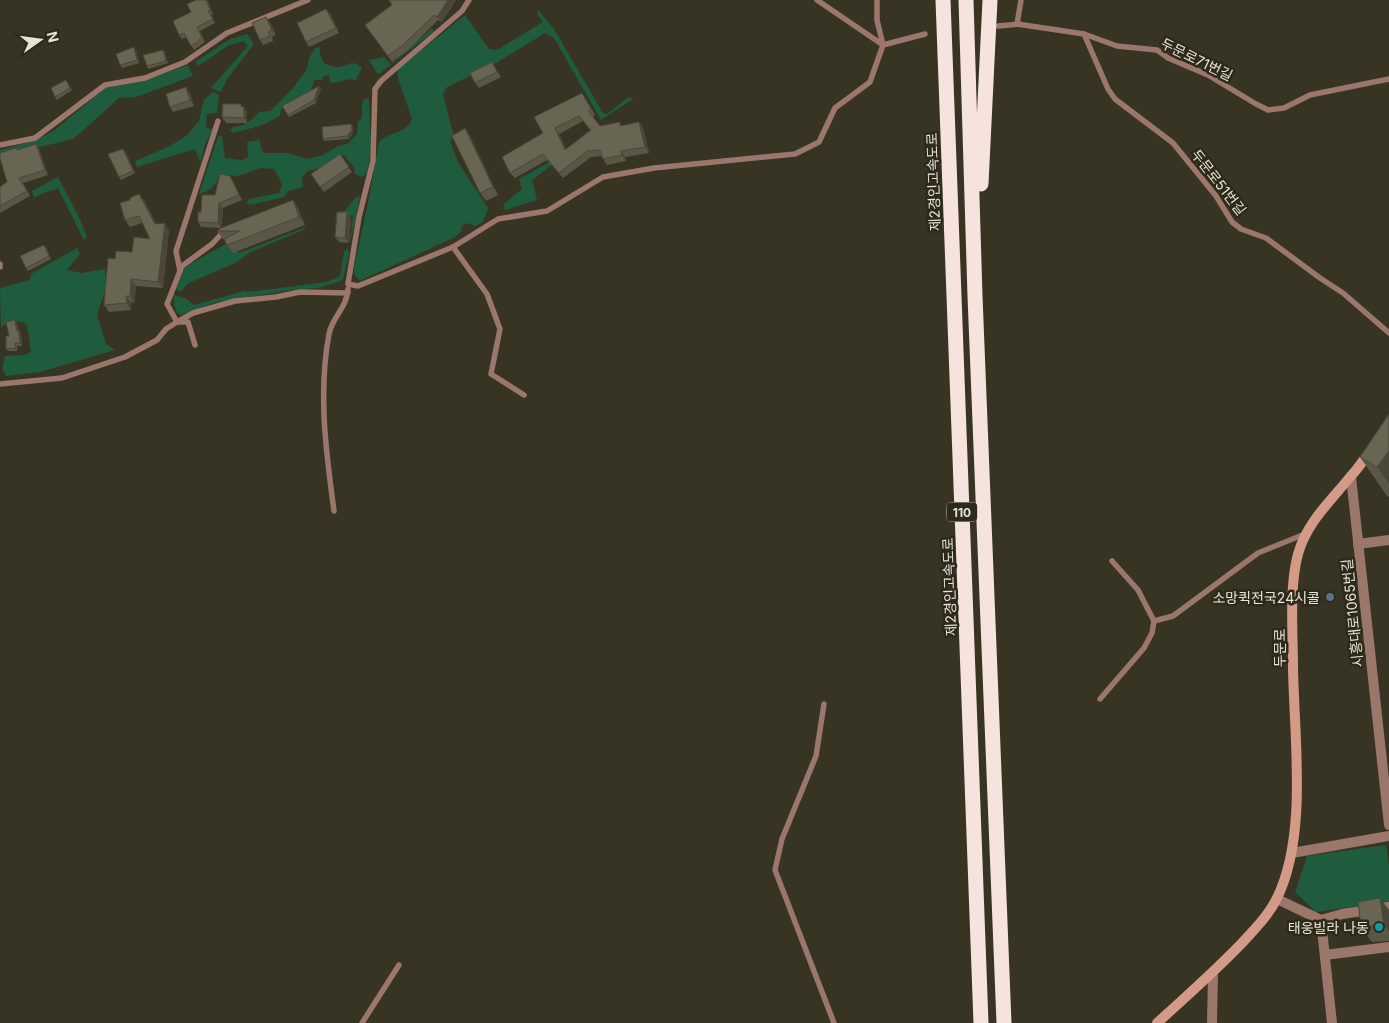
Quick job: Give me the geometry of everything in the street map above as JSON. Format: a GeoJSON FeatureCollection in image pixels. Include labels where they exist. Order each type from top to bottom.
{"type":"FeatureCollection","features":[{"type":"Feature","properties":{"kind":"highway","name":"제2경인고속도로"},"geometry":{"type":"LineString","coordinates":[[943,0],[981,1023]]}},
{"type":"Feature","properties":{"kind":"highway","name":"110"},"geometry":{"type":"LineString","coordinates":[[966,0],[975,296],[1004,1023]]}},
{"type":"Feature","properties":{"kind":"highway"},"geometry":{"type":"LineString","coordinates":[[975,296],[990,0]]}},
{"type":"Feature","properties":{"kind":"street","name":"두문로"},"geometry":{"type":"LineString","coordinates":[[1157,1023],[1213,973],[1257,927],[1277,899],[1292,853],[1296,780],[1293,591],[1297,555],[1305,534],[1321,509],[1351,477],[1378,440]]}},
{"type":"Feature","properties":{"kind":"street","name":"시흥대로1065번길"},"geometry":{"type":"LineString","coordinates":[[1351,477],[1385,745],[1389,825]]}},
{"type":"Feature","properties":{"kind":"street"},"geometry":{"type":"LineString","coordinates":[[1358,544],[1389,540]]}},
{"type":"Feature","properties":{"kind":"street"},"geometry":{"type":"LineString","coordinates":[[1292,853],[1389,836]]}},
{"type":"Feature","properties":{"kind":"street"},"geometry":{"type":"LineString","coordinates":[[1277,899],[1321,920],[1342,914],[1389,907]]}},
{"type":"Feature","properties":{"kind":"street"},"geometry":{"type":"LineString","coordinates":[[1321,920],[1332,1023]]}},
{"type":"Feature","properties":{"kind":"street"},"geometry":{"type":"LineString","coordinates":[[1325,955],[1389,947]]}},
{"type":"Feature","properties":{"kind":"street"},"geometry":{"type":"LineString","coordinates":[[1212,1023],[1213,973]]}},
{"type":"Feature","properties":{"kind":"lane"},"geometry":{"type":"LineString","coordinates":[[0,145],[34,138],[104,85],[145,78],[185,62],[227,33],[308,0]]}},
{"type":"Feature","properties":{"kind":"lane"},"geometry":{"type":"LineString","coordinates":[[334,511],[322,395],[329,332],[347,301],[359,217],[373,160],[375,89],[381,81],[462,11],[469,0]]}},
{"type":"Feature","properties":{"kind":"lane"},"geometry":{"type":"LineString","coordinates":[[817,0],[883,45],[925,34]]}},
{"type":"Feature","properties":{"kind":"lane"},"geometry":{"type":"LineString","coordinates":[[348,284],[358,286],[453,247],[498,219],[547,211],[603,177],[654,168],[795,154],[819,142],[835,108],[870,82],[883,45],[877,20],[877,0]]}},
{"type":"Feature","properties":{"kind":"lane"},"geometry":{"type":"LineString","coordinates":[[1019,24],[1021,0]]}},
{"type":"Feature","properties":{"kind":"lane","name":"두문로71번길"},"geometry":{"type":"LineString","coordinates":[[998,26],[1019,24],[1084,34],[1117,46],[1157,50],[1168,58],[1208,75],[1268,110],[1284,108],[1310,95],[1389,79]]}},
{"type":"Feature","properties":{"kind":"lane","name":"두문로51번길"},"geometry":{"type":"LineString","coordinates":[[1084,34],[1108,89],[1115,100],[1173,143],[1216,196],[1232,222],[1241,229],[1266,238],[1343,293],[1389,333]]}},
{"type":"Feature","properties":{"kind":"lane"},"geometry":{"type":"LineString","coordinates":[[180,271],[176,251],[218,121]]}},
{"type":"Feature","properties":{"kind":"lane"},"geometry":{"type":"LineString","coordinates":[[177,322],[167,304],[182,266],[212,244],[228,227]]}},
{"type":"Feature","properties":{"kind":"lane"},"geometry":{"type":"LineString","coordinates":[[453,247],[487,294],[500,329],[491,374],[524,395]]}},
{"type":"Feature","properties":{"kind":"lane"},"geometry":{"type":"LineString","coordinates":[[0,384],[62,378],[126,357],[158,340],[166,328],[193,313],[235,301],[300,292],[348,293]]}},
{"type":"Feature","properties":{"kind":"lane"},"geometry":{"type":"LineString","coordinates":[[177,322],[188,322],[195,345]]}},
{"type":"Feature","properties":{"kind":"lane"},"geometry":{"type":"LineString","coordinates":[[1154,621],[1173,616],[1258,553],[1305,534]]}},
{"type":"Feature","properties":{"kind":"lane"},"geometry":{"type":"LineString","coordinates":[[1100,699],[1144,648],[1152,633],[1154,621],[1138,590],[1112,560]]}},
{"type":"Feature","properties":{"kind":"lane"},"geometry":{"type":"LineString","coordinates":[[824,704],[816,756],[782,839],[776,870],[834,1023]]}},
{"type":"Feature","properties":{"kind":"lane"},"geometry":{"type":"LineString","coordinates":[[362,1023],[399,965]]}},
{"type":"Feature","properties":{"kind":"green space"},"geometry":{"type":"Polygon","coordinates":[[[538,10],[554,29],[603,113],[607,114],[629,97],[633,99],[601,120],[554,38],[545,33],[493,65],[447,87],[443,94],[454,137],[450,141],[458,162],[488,208],[483,222],[475,226],[467,223],[462,226],[461,232],[455,237],[360,281],[354,274],[354,268],[379,142],[387,136],[402,130],[410,124],[412,119],[397,75],[398,69],[465,15],[489,49],[497,50],[543,22],[537,14],[538,10]]]}},
{"type":"Feature","properties":{"kind":"green space"},"geometry":{"type":"Polygon","coordinates":[[[432,28],[434,31],[379,74],[377,73],[369,60],[384,57],[391,64],[409,49],[400,36],[409,31],[417,41],[432,28]]]}},
{"type":"Feature","properties":{"kind":"green space"},"geometry":{"type":"Polygon","coordinates":[[[247,34],[254,44],[227,79],[221,92],[211,88],[248,46],[244,41],[229,45],[198,66],[196,61],[230,39],[247,34]]]}},
{"type":"Feature","properties":{"kind":"green space"},"geometry":{"type":"Polygon","coordinates":[[[320,47],[320,55],[324,63],[340,67],[354,63],[362,68],[356,80],[348,79],[333,83],[330,82],[329,75],[324,76],[322,80],[315,80],[310,92],[296,98],[281,109],[280,116],[260,126],[233,133],[230,131],[233,127],[248,122],[259,112],[270,111],[293,88],[307,69],[309,58],[315,48],[320,47]]]}},
{"type":"Feature","properties":{"kind":"green space"},"geometry":{"type":"Polygon","coordinates":[[[188,65],[193,76],[136,97],[118,98],[73,139],[32,149],[11,150],[0,153],[0,150],[36,140],[55,130],[105,88],[142,81],[188,65]]]}},
{"type":"Feature","properties":{"kind":"green space"},"geometry":{"type":"Polygon","coordinates":[[[213,92],[219,95],[217,113],[207,114],[206,128],[213,129],[205,144],[200,162],[195,149],[137,167],[135,161],[170,146],[187,135],[199,121],[204,100],[213,92]]]}},
{"type":"Feature","properties":{"kind":"green space"},"geometry":{"type":"Polygon","coordinates":[[[365,98],[369,99],[371,151],[367,173],[362,177],[354,173],[355,169],[344,155],[329,165],[308,171],[302,177],[303,187],[288,191],[284,197],[250,205],[247,203],[249,199],[279,193],[282,184],[274,169],[261,168],[238,176],[220,175],[212,188],[199,194],[218,137],[222,136],[225,158],[241,160],[248,157],[247,142],[259,140],[263,153],[288,153],[307,159],[323,155],[340,145],[347,144],[357,134],[358,122],[362,118],[362,104],[365,98]]]}},
{"type":"Feature","properties":{"kind":"green space"},"geometry":{"type":"Polygon","coordinates":[[[560,156],[556,162],[532,180],[537,200],[505,210],[503,205],[522,189],[519,179],[560,156]]]}},
{"type":"Feature","properties":{"kind":"green space"},"geometry":{"type":"Polygon","coordinates":[[[58,177],[80,219],[87,237],[84,240],[58,188],[34,197],[32,191],[58,177]]]}},
{"type":"Feature","properties":{"kind":"green space"},"geometry":{"type":"Polygon","coordinates":[[[356,197],[360,197],[350,244],[353,215],[335,219],[336,215],[345,211],[356,197]]]}},
{"type":"Feature","properties":{"kind":"green space"},"geometry":{"type":"Polygon","coordinates":[[[306,227],[249,253],[237,262],[187,284],[181,292],[176,289],[185,267],[231,241],[239,253],[306,227]]]}},
{"type":"Feature","properties":{"kind":"green space"},"geometry":{"type":"Polygon","coordinates":[[[77,248],[80,254],[67,270],[81,273],[105,269],[106,288],[97,315],[106,344],[115,350],[40,372],[6,376],[2,369],[5,356],[24,355],[31,352],[27,324],[13,322],[7,323],[1,328],[0,288],[30,280],[31,274],[77,248]]]}},
{"type":"Feature","properties":{"kind":"green space"},"geometry":{"type":"Polygon","coordinates":[[[348,248],[349,254],[343,279],[338,282],[318,288],[291,290],[213,303],[181,315],[178,314],[174,305],[174,295],[185,298],[194,305],[244,291],[327,282],[340,276],[344,252],[348,248]]]}},
{"type":"Feature","properties":{"kind":"green space"},"geometry":{"type":"Polygon","coordinates":[[[1386,845],[1389,867],[1389,902],[1316,912],[1295,892],[1307,856],[1386,845]]]}},
{"type":"Feature","properties":{"kind":"building"},"geometry":{"type":"Polygon","coordinates":[[[196,0],[206,0],[210,10],[208,11],[213,19],[197,27],[202,38],[191,46],[184,33],[179,35],[173,21],[191,12],[187,4],[196,0]]]}},
{"type":"Feature","properties":{"kind":"building"},"geometry":{"type":"Polygon","coordinates":[[[389,0],[448,0],[437,17],[434,15],[404,44],[388,56],[365,25],[392,5],[389,0]]]}},
{"type":"Feature","properties":{"kind":"building"},"geometry":{"type":"Polygon","coordinates":[[[326,9],[336,28],[306,42],[297,23],[326,9]]]}},
{"type":"Feature","properties":{"kind":"building"},"geometry":{"type":"Polygon","coordinates":[[[266,17],[272,30],[268,32],[270,36],[260,40],[252,23],[266,17]]]}},
{"type":"Feature","properties":{"kind":"building"},"geometry":{"type":"Polygon","coordinates":[[[134,47],[137,60],[120,65],[116,54],[134,47]]]}},
{"type":"Feature","properties":{"kind":"building"},"geometry":{"type":"Polygon","coordinates":[[[163,50],[166,61],[147,66],[143,55],[163,50]]]}},
{"type":"Feature","properties":{"kind":"building"},"geometry":{"type":"Polygon","coordinates":[[[492,62],[497,72],[475,83],[470,73],[492,62]]]}},
{"type":"Feature","properties":{"kind":"building"},"geometry":{"type":"Polygon","coordinates":[[[66,80],[70,88],[55,97],[51,88],[66,80]]]}},
{"type":"Feature","properties":{"kind":"building"},"geometry":{"type":"Polygon","coordinates":[[[319,86],[314,100],[288,115],[282,106],[319,86]]]}},
{"type":"Feature","properties":{"kind":"building"},"geometry":{"type":"Polygon","coordinates":[[[186,87],[190,100],[170,107],[166,94],[186,87]]]}},
{"type":"Feature","properties":{"kind":"building"},"geometry":{"type":"Polygon","coordinates":[[[582,93],[591,109],[588,111],[600,126],[620,122],[620,126],[639,122],[645,147],[621,151],[622,155],[603,159],[600,150],[587,151],[559,173],[543,154],[510,173],[502,157],[543,133],[534,117],[582,93]],[[579,116],[555,128],[565,150],[591,130],[579,116]]]}},
{"type":"Feature","properties":{"kind":"building"},"geometry":{"type":"Polygon","coordinates":[[[223,104],[241,104],[241,107],[244,107],[244,118],[222,117],[223,104]]]}},
{"type":"Feature","properties":{"kind":"building"},"geometry":{"type":"Polygon","coordinates":[[[351,124],[352,130],[347,136],[323,139],[322,127],[351,124]]]}},
{"type":"Feature","properties":{"kind":"building"},"geometry":{"type":"Polygon","coordinates":[[[465,128],[493,187],[480,193],[452,136],[465,128]]]}},
{"type":"Feature","properties":{"kind":"building"},"geometry":{"type":"Polygon","coordinates":[[[36,144],[45,170],[19,178],[27,191],[0,206],[0,187],[7,182],[0,153],[36,144]]]}},
{"type":"Feature","properties":{"kind":"building"},"geometry":{"type":"Polygon","coordinates":[[[123,149],[133,171],[119,177],[108,154],[123,149]]]}},
{"type":"Feature","properties":{"kind":"building"},"geometry":{"type":"Polygon","coordinates":[[[340,154],[349,167],[320,187],[311,174],[340,154]]]}},
{"type":"Feature","properties":{"kind":"building"},"geometry":{"type":"Polygon","coordinates":[[[220,174],[230,176],[239,195],[219,203],[218,223],[198,222],[198,212],[201,212],[202,195],[215,195],[220,174]]]}},
{"type":"Feature","properties":{"kind":"building"},"geometry":{"type":"Polygon","coordinates":[[[139,194],[155,224],[165,223],[158,282],[131,279],[130,296],[126,296],[127,303],[104,305],[108,258],[115,259],[116,251],[132,252],[134,237],[150,239],[139,216],[125,220],[120,203],[130,200],[130,198],[139,194]]]}},
{"type":"Feature","properties":{"kind":"building"},"geometry":{"type":"Polygon","coordinates":[[[293,200],[299,217],[227,245],[224,239],[240,231],[217,231],[221,228],[293,200]]]}},
{"type":"Feature","properties":{"kind":"building"},"geometry":{"type":"Polygon","coordinates":[[[337,212],[347,212],[345,238],[335,237],[337,212]]]}},
{"type":"Feature","properties":{"kind":"building"},"geometry":{"type":"Polygon","coordinates":[[[44,245],[49,256],[26,268],[20,256],[44,245]]]}},
{"type":"Feature","properties":{"kind":"building"},"geometry":{"type":"Polygon","coordinates":[[[15,320],[17,331],[19,331],[20,343],[15,343],[16,348],[6,349],[6,336],[9,336],[6,322],[15,320]]]}},
{"type":"Feature","properties":{"kind":"building"},"geometry":{"type":"Polygon","coordinates":[[[1389,414],[1389,451],[1377,467],[1360,457],[1389,414]]]}},
{"type":"Feature","properties":{"kind":"building"},"geometry":{"type":"Polygon","coordinates":[[[1380,898],[1384,925],[1361,927],[1358,902],[1380,898]]]}},
{"type":"Feature","properties":{"kind":"place","name":"소망퀵전국24시콜"},"geometry":{"type":"Point","coordinates":[1330,597]}},
{"type":"Feature","properties":{"kind":"place","name":"태웅빌라 나동"},"geometry":{"type":"Point","coordinates":[1379,927]}}]}
